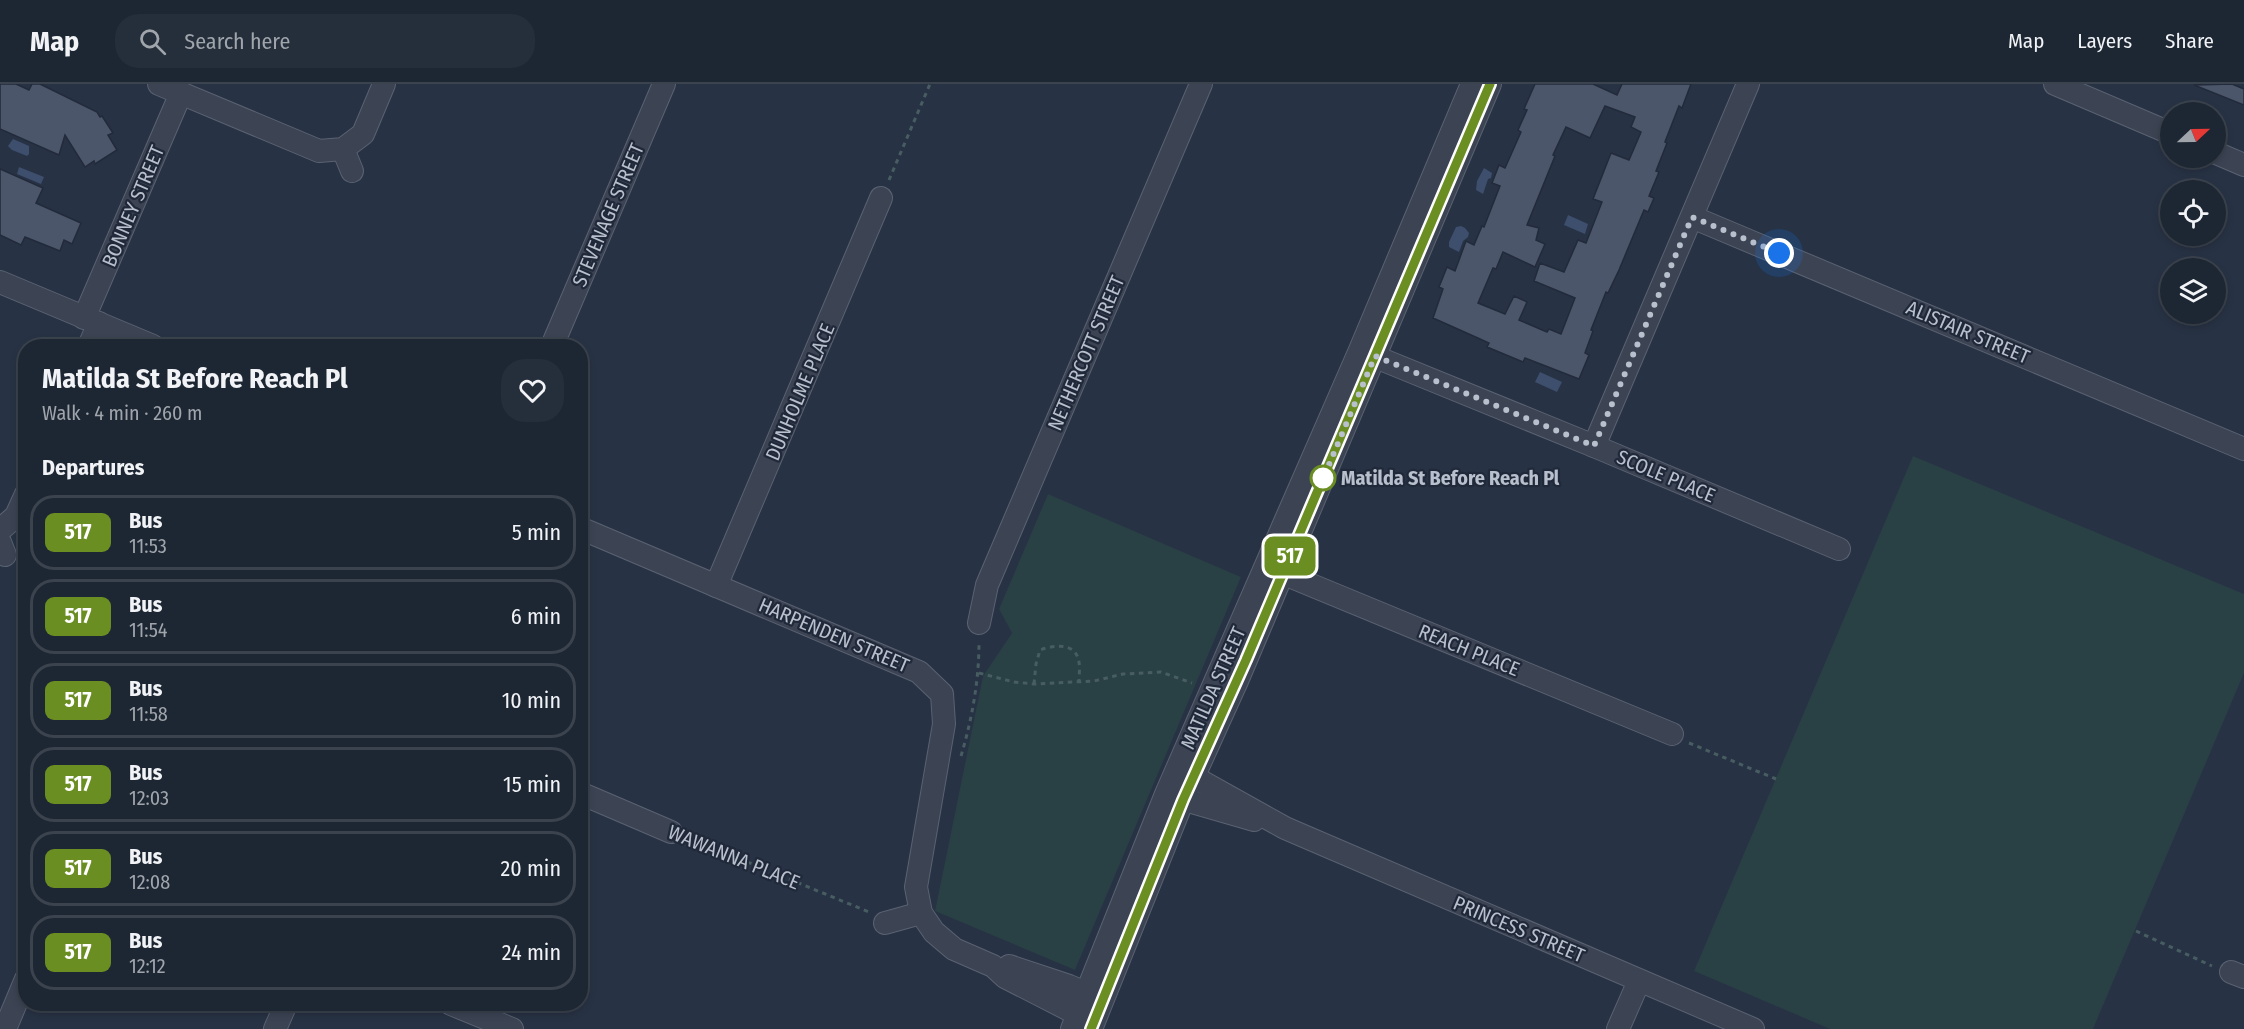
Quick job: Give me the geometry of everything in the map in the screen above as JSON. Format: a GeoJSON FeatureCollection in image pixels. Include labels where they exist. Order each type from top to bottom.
{"type":"FeatureCollection","features":[{"type":"Feature","properties":{"kind":"street"},"geometry":{"type":"LineString","coordinates":[[159,84],[319,151],[343,149],[363,134],[384,84]]}},
{"type":"Feature","properties":{"kind":"street","name":"STEVENAGE STREET"},"geometry":{"type":"LineString","coordinates":[[555,339],[664,84]]}},
{"type":"Feature","properties":{"kind":"street","name":"NETHERCOTT STREET"},"geometry":{"type":"LineString","coordinates":[[979,623],[987,585],[1200,84]]}},
{"type":"Feature","properties":{"kind":"street","name":"MATILDA STREET"},"geometry":{"type":"LineString","coordinates":[[1367,353],[1472,84]]}},
{"type":"Feature","properties":{"kind":"street","name":"MATILDA STREET"},"geometry":{"type":"LineString","coordinates":[[1084,1024],[1174,797],[1367,353],[1490,84]]}},
{"type":"Feature","properties":{"kind":"street"},"geometry":{"type":"LineString","coordinates":[[1594,446],[1748,84]]}},
{"type":"Feature","properties":{"kind":"street"},"geometry":{"type":"LineString","coordinates":[[2055,84],[2160,129]]}},
{"type":"Feature","properties":{"kind":"street","name":"BONNEY STREET"},"geometry":{"type":"LineString","coordinates":[[90,339],[92,321],[181,93]]}},
{"type":"Feature","properties":{"kind":"street"},"geometry":{"type":"LineString","coordinates":[[343,149],[352,171]]}},
{"type":"Feature","properties":{"kind":"street"},"geometry":{"type":"LineString","coordinates":[[2226,157],[2244,165]]}},
{"type":"Feature","properties":{"kind":"street","name":"DUNHOLME PLACE"},"geometry":{"type":"LineString","coordinates":[[717,586],[881,198]]}},
{"type":"Feature","properties":{"kind":"street","name":"ALISTAIR STREET"},"geometry":{"type":"LineString","coordinates":[[1692,217],[2244,449]]}},
{"type":"Feature","properties":{"kind":"street"},"geometry":{"type":"LineString","coordinates":[[0,282],[136,339]]}},
{"type":"Feature","properties":{"kind":"street","name":"SCOLE PLACE"},"geometry":{"type":"LineString","coordinates":[[1367,353],[1839,549]]}},
{"type":"Feature","properties":{"kind":"street"},"geometry":{"type":"LineString","coordinates":[[0,530],[18,512]]}},
{"type":"Feature","properties":{"kind":"street","name":"HARPENDEN STREET"},"geometry":{"type":"LineString","coordinates":[[588,531],[920,672],[942,694],[944,724],[916,887],[921,913],[934,932],[954,949],[993,966],[1005,977],[1084,1024]]}},
{"type":"Feature","properties":{"kind":"street","name":"REACH PLACE"},"geometry":{"type":"LineString","coordinates":[[1274,570],[1672,734]]}},
{"type":"Feature","properties":{"kind":"street","name":"PRINCESS STREET"},"geometry":{"type":"LineString","coordinates":[[1186,772],[1285,828],[1753,1029]]}},
{"type":"Feature","properties":{"kind":"street","name":"WAWANNA PLACE"},"geometry":{"type":"LineString","coordinates":[[588,796],[670,832]]}},
{"type":"Feature","properties":{"kind":"street","name":"PRINCESS STREET"},"geometry":{"type":"LineString","coordinates":[[1174,797],[1285,828]]}},
{"type":"Feature","properties":{"kind":"street"},"geometry":{"type":"LineString","coordinates":[[885,923],[921,913]]}},
{"type":"Feature","properties":{"kind":"street","name":"HARPENDEN STREET"},"geometry":{"type":"LineString","coordinates":[[993,966],[1009,966],[1095,997]]}},
{"type":"Feature","properties":{"kind":"street"},"geometry":{"type":"LineString","coordinates":[[1618,1029],[1639,981]]}},
{"type":"Feature","properties":{"kind":"street"},"geometry":{"type":"LineString","coordinates":[[5,1029],[18,998]]}},
{"type":"Feature","properties":{"kind":"street"},"geometry":{"type":"LineString","coordinates":[[275,1029],[283,1011]]}},
{"type":"Feature","properties":{"kind":"street"},"geometry":{"type":"LineString","coordinates":[[468,1011],[512,1029]]}},
{"type":"Feature","properties":{"kind":"path"},"geometry":{"type":"LineString","coordinates":[[881,198],[930,84]]}},
{"type":"Feature","properties":{"kind":"path"},"geometry":{"type":"LineString","coordinates":[[959,763],[969,730],[979,673],[979,623]]}},
{"type":"Feature","properties":{"kind":"path"},"geometry":{"type":"LineString","coordinates":[[1034,684],[1040,650],[1065,645],[1075,652],[1080,661],[1078,682]]}},
{"type":"Feature","properties":{"kind":"path"},"geometry":{"type":"LineString","coordinates":[[979,673],[1014,682],[1034,684],[1094,681],[1123,674],[1161,672],[1199,686]]}},
{"type":"Feature","properties":{"kind":"path"},"geometry":{"type":"LineString","coordinates":[[1672,734],[1694,746],[1776,779]]}},
{"type":"Feature","properties":{"kind":"path","name":"WAWANNA PLACE"},"geometry":{"type":"LineString","coordinates":[[670,832],[868,912],[885,923]]}},
{"type":"Feature","properties":{"kind":"path"},"geometry":{"type":"LineString","coordinates":[[2136,931],[2237,975]]}},
{"type":"Feature","properties":{"kind":"green space"},"geometry":{"type":"Polygon","coordinates":[[[1913,456],[2244,594],[2244,673],[2093,1029],[1830,1029],[1694,971],[1913,456]]]}},
{"type":"Feature","properties":{"kind":"green space"},"geometry":{"type":"Polygon","coordinates":[[[1048,494],[1241,577],[1075,970],[935,911],[983,676],[1012,633],[999,609],[1048,494]]]}},
{"type":"Feature","properties":{"kind":"water"},"geometry":{"type":"Polygon","coordinates":[[[13,139],[29,146],[27,156],[8,146],[13,139]]]}},
{"type":"Feature","properties":{"kind":"water"},"geometry":{"type":"Polygon","coordinates":[[[19,167],[44,177],[41,184],[17,174],[19,167]]]}},
{"type":"Feature","properties":{"kind":"water"},"geometry":{"type":"Polygon","coordinates":[[[1484,168],[1492,173],[1483,194],[1476,190],[1477,181],[1484,168]]]}},
{"type":"Feature","properties":{"kind":"water"},"geometry":{"type":"Polygon","coordinates":[[[1568,215],[1588,224],[1585,234],[1564,225],[1568,215]]]}},
{"type":"Feature","properties":{"kind":"water"},"geometry":{"type":"Polygon","coordinates":[[[1461,226],[1469,233],[1459,252],[1449,247],[1449,242],[1456,227],[1461,226]]]}},
{"type":"Feature","properties":{"kind":"water"},"geometry":{"type":"Polygon","coordinates":[[[1540,372],[1562,382],[1557,392],[1535,382],[1540,372]]]}},
{"type":"Feature","properties":{"kind":"building"},"geometry":{"type":"Polygon","coordinates":[[[0,84],[16,84],[29,90],[32,84],[40,84],[97,112],[113,133],[108,135],[117,150],[95,164],[94,161],[85,167],[65,135],[59,155],[0,129],[0,84]]]}},
{"type":"Feature","properties":{"kind":"building"},"geometry":{"type":"Polygon","coordinates":[[[1535,84],[1593,84],[1617,95],[1622,84],[1691,84],[1682,108],[1679,106],[1665,142],[1667,143],[1656,171],[1659,172],[1649,196],[1654,198],[1648,212],[1644,210],[1591,330],[1593,331],[1585,353],[1589,355],[1579,379],[1525,358],[1523,362],[1487,347],[1489,343],[1433,318],[1443,289],[1439,287],[1447,267],[1455,271],[1466,241],[1474,245],[1482,226],[1484,227],[1500,186],[1492,183],[1499,165],[1505,168],[1521,132],[1518,130],[1527,110],[1524,109],[1535,84]],[[1605,106],[1590,138],[1566,127],[1527,225],[1539,228],[1536,240],[1545,244],[1535,267],[1503,252],[1496,269],[1493,268],[1478,303],[1505,314],[1514,296],[1527,302],[1519,320],[1547,332],[1549,329],[1561,334],[1575,298],[1534,281],[1540,263],[1564,272],[1578,240],[1586,243],[1602,202],[1593,199],[1611,153],[1629,160],[1641,132],[1631,127],[1635,117],[1605,106]]]}},
{"type":"Feature","properties":{"kind":"building"},"geometry":{"type":"Polygon","coordinates":[[[2232,84],[2244,89],[2244,105],[2194,85],[2232,84]]]}},
{"type":"Feature","properties":{"kind":"building"},"geometry":{"type":"Polygon","coordinates":[[[0,169],[43,188],[36,203],[81,223],[72,244],[64,240],[60,251],[25,237],[21,245],[0,235],[0,169]]]}},
{"type":"Feature","properties":{"kind":"bus line","name":"517"},"geometry":{"type":"LineString","coordinates":[[1091,1029],[1183,800],[1246,660],[1490,84]]}},
{"type":"Feature","properties":{"kind":"place","name":"Matilda St Before Reach Pl"},"geometry":{"type":"Point","coordinates":[1323,478]}},
{"type":"Feature","properties":{"kind":"route"},"geometry":{"type":"LineString","coordinates":[[1323,478],[1320,486],[1375,356],[1594,446],[1692,217],[1779,253]]}}]}
